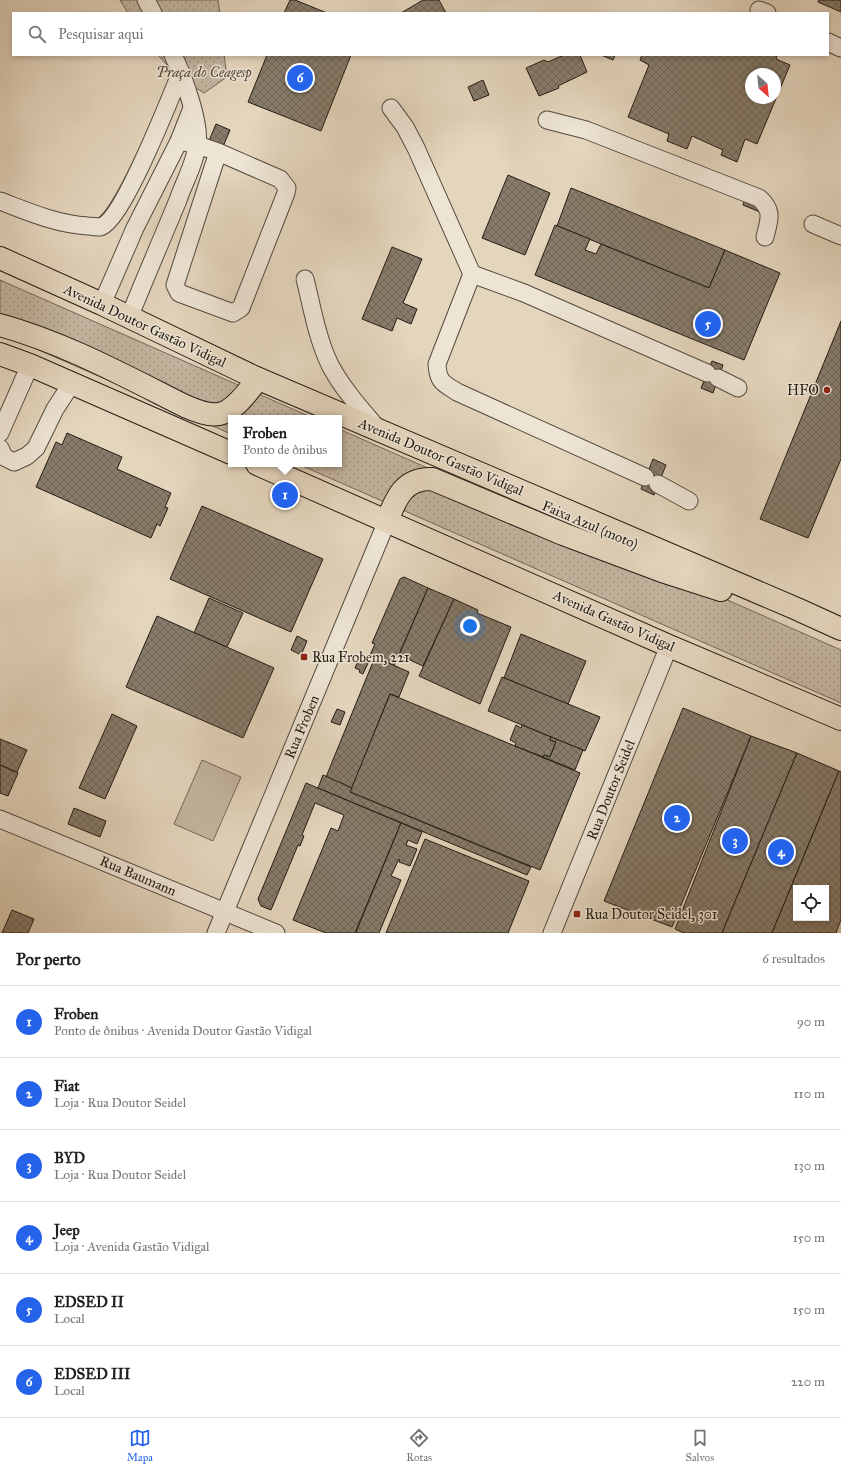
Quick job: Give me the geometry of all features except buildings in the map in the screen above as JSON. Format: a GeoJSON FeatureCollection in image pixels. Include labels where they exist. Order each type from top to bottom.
{"type":"FeatureCollection","features":[{"type":"Feature","properties":{"kind":"highway","name":"Avenida Doutor Gastão Vidigal"},"geometry":{"type":"LineString","coordinates":[[0,258],[102,304],[257,380],[341,415]]}},
{"type":"Feature","properties":{"kind":"highway"},"geometry":{"type":"LineString","coordinates":[[0,324],[59,345],[202,413],[218,415],[223,413],[238,402],[257,380]]}},
{"type":"Feature","properties":{"kind":"highway"},"geometry":{"type":"LineString","coordinates":[[1,358],[30,365],[228,451]]}},
{"type":"Feature","properties":{"kind":"highway","name":"Avenida Doutor Gastão Vidigal"},"geometry":{"type":"LineString","coordinates":[[342,415],[798,609]]}},
{"type":"Feature","properties":{"kind":"highway"},"geometry":{"type":"LineString","coordinates":[[264,467],[387,521],[394,504],[407,486],[422,479],[432,479],[563,534],[662,571],[724,591],[798,609],[841,629]]}},
{"type":"Feature","properties":{"kind":"highway","name":"Avenida Gastão Vidigal"},"geometry":{"type":"LineString","coordinates":[[387,521],[670,646],[841,719]]}},
{"type":"Feature","properties":{"kind":"street"},"geometry":{"type":"LineString","coordinates":[[146,0],[152,12]]}},
{"type":"Feature","properties":{"kind":"street"},"geometry":{"type":"LineString","coordinates":[[829,42],[841,48]]}},
{"type":"Feature","properties":{"kind":"street"},"geometry":{"type":"LineString","coordinates":[[129,318],[194,159],[198,145],[192,108],[181,72],[173,56]]}},
{"type":"Feature","properties":{"kind":"street"},"geometry":{"type":"LineString","coordinates":[[0,201],[69,225],[100,227],[105,224],[113,216],[122,201],[142,162],[181,72]]}},
{"type":"Feature","properties":{"kind":"street"},"geometry":{"type":"LineString","coordinates":[[102,304],[135,228],[179,141],[192,108]]}},
{"type":"Feature","properties":{"kind":"street"},"geometry":{"type":"LineString","coordinates":[[391,108],[405,127],[416,148],[472,274],[437,364],[438,376],[443,383],[457,392],[652,481],[689,501]]}},
{"type":"Feature","properties":{"kind":"street"},"geometry":{"type":"LineString","coordinates":[[547,120],[586,130],[759,198],[768,208],[770,214],[765,237]]}},
{"type":"Feature","properties":{"kind":"street"},"geometry":{"type":"LineString","coordinates":[[179,141],[198,145],[218,152],[280,179],[287,188],[240,308],[233,314],[179,293],[175,285],[218,152]]}},
{"type":"Feature","properties":{"kind":"street"},"geometry":{"type":"LineString","coordinates":[[813,224],[841,236]]}},
{"type":"Feature","properties":{"kind":"street","name":"Faixa Azul (moto)"},"geometry":{"type":"LineString","coordinates":[[0,263],[99,306],[333,415]]}},
{"type":"Feature","properties":{"kind":"street"},"geometry":{"type":"LineString","coordinates":[[472,274],[524,293],[713,375],[738,388]]}},
{"type":"Feature","properties":{"kind":"street"},"geometry":{"type":"LineString","coordinates":[[306,279],[314,315],[330,365],[345,387],[380,431]]}},
{"type":"Feature","properties":{"kind":"street"},"geometry":{"type":"LineString","coordinates":[[0,433],[30,365]]}},
{"type":"Feature","properties":{"kind":"street"},"geometry":{"type":"LineString","coordinates":[[0,448],[4,457],[14,462],[27,456],[36,448],[55,409],[72,383]]}},
{"type":"Feature","properties":{"kind":"street","name":"Faixa Azul (moto)"},"geometry":{"type":"LineString","coordinates":[[342,419],[611,535],[666,557],[841,634]]}},
{"type":"Feature","properties":{"kind":"street","name":"Rua Froben"},"geometry":{"type":"LineString","coordinates":[[216,933],[387,521]]}},
{"type":"Feature","properties":{"kind":"street","name":"Rua Doutor Seidel"},"geometry":{"type":"LineString","coordinates":[[552,933],[670,646]]}},
{"type":"Feature","properties":{"kind":"street","name":"Rua Baumann"},"geometry":{"type":"LineString","coordinates":[[0,819],[276,933]]}},
{"type":"Feature","properties":{"kind":"green space"},"geometry":{"type":"Polygon","coordinates":[[[120,0],[218,0],[220,12],[127,12],[120,0]]]}},
{"type":"Feature","properties":{"kind":"green space","name":"Praça do Ceagesp"},"geometry":{"type":"Polygon","coordinates":[[[159,56],[224,56],[227,77],[204,93],[176,75],[159,56]]]}},
{"type":"Feature","properties":{"kind":"green space"},"geometry":{"type":"Polygon","coordinates":[[[0,280],[306,415],[228,415],[228,433],[0,333],[0,280]]]}},
{"type":"Feature","properties":{"kind":"green space"},"geometry":{"type":"Polygon","coordinates":[[[342,430],[841,650],[841,703],[305,467],[342,467],[342,430]]]}},
{"type":"Feature","properties":{"kind":"green space"},"geometry":{"type":"Polygon","coordinates":[[[202,760],[241,777],[213,841],[174,824],[202,760]]]}},
{"type":"Feature","properties":{"kind":"place","name":"EDSED III"},"geometry":{"type":"Point","coordinates":[300,78]}},
{"type":"Feature","properties":{"kind":"place","name":"EDSED II"},"geometry":{"type":"Point","coordinates":[708,324]}},
{"type":"Feature","properties":{"kind":"place","name":"HFO"},"geometry":{"type":"Point","coordinates":[827,390]}},
{"type":"Feature","properties":{"kind":"place","name":"Froben"},"geometry":{"type":"Point","coordinates":[285,495]}},
{"type":"Feature","properties":{"kind":"place","name":"Rua Frobem, 221"},"geometry":{"type":"Point","coordinates":[304,657]}},
{"type":"Feature","properties":{"kind":"place","name":"Fiat"},"geometry":{"type":"Point","coordinates":[677,818]}},
{"type":"Feature","properties":{"kind":"place","name":"BYD"},"geometry":{"type":"Point","coordinates":[735,841]}},
{"type":"Feature","properties":{"kind":"place","name":"Jeep"},"geometry":{"type":"Point","coordinates":[781,852]}},
{"type":"Feature","properties":{"kind":"place","name":"Rua Doutor Seidel, 301"},"geometry":{"type":"Point","coordinates":[577,914]}}]}
